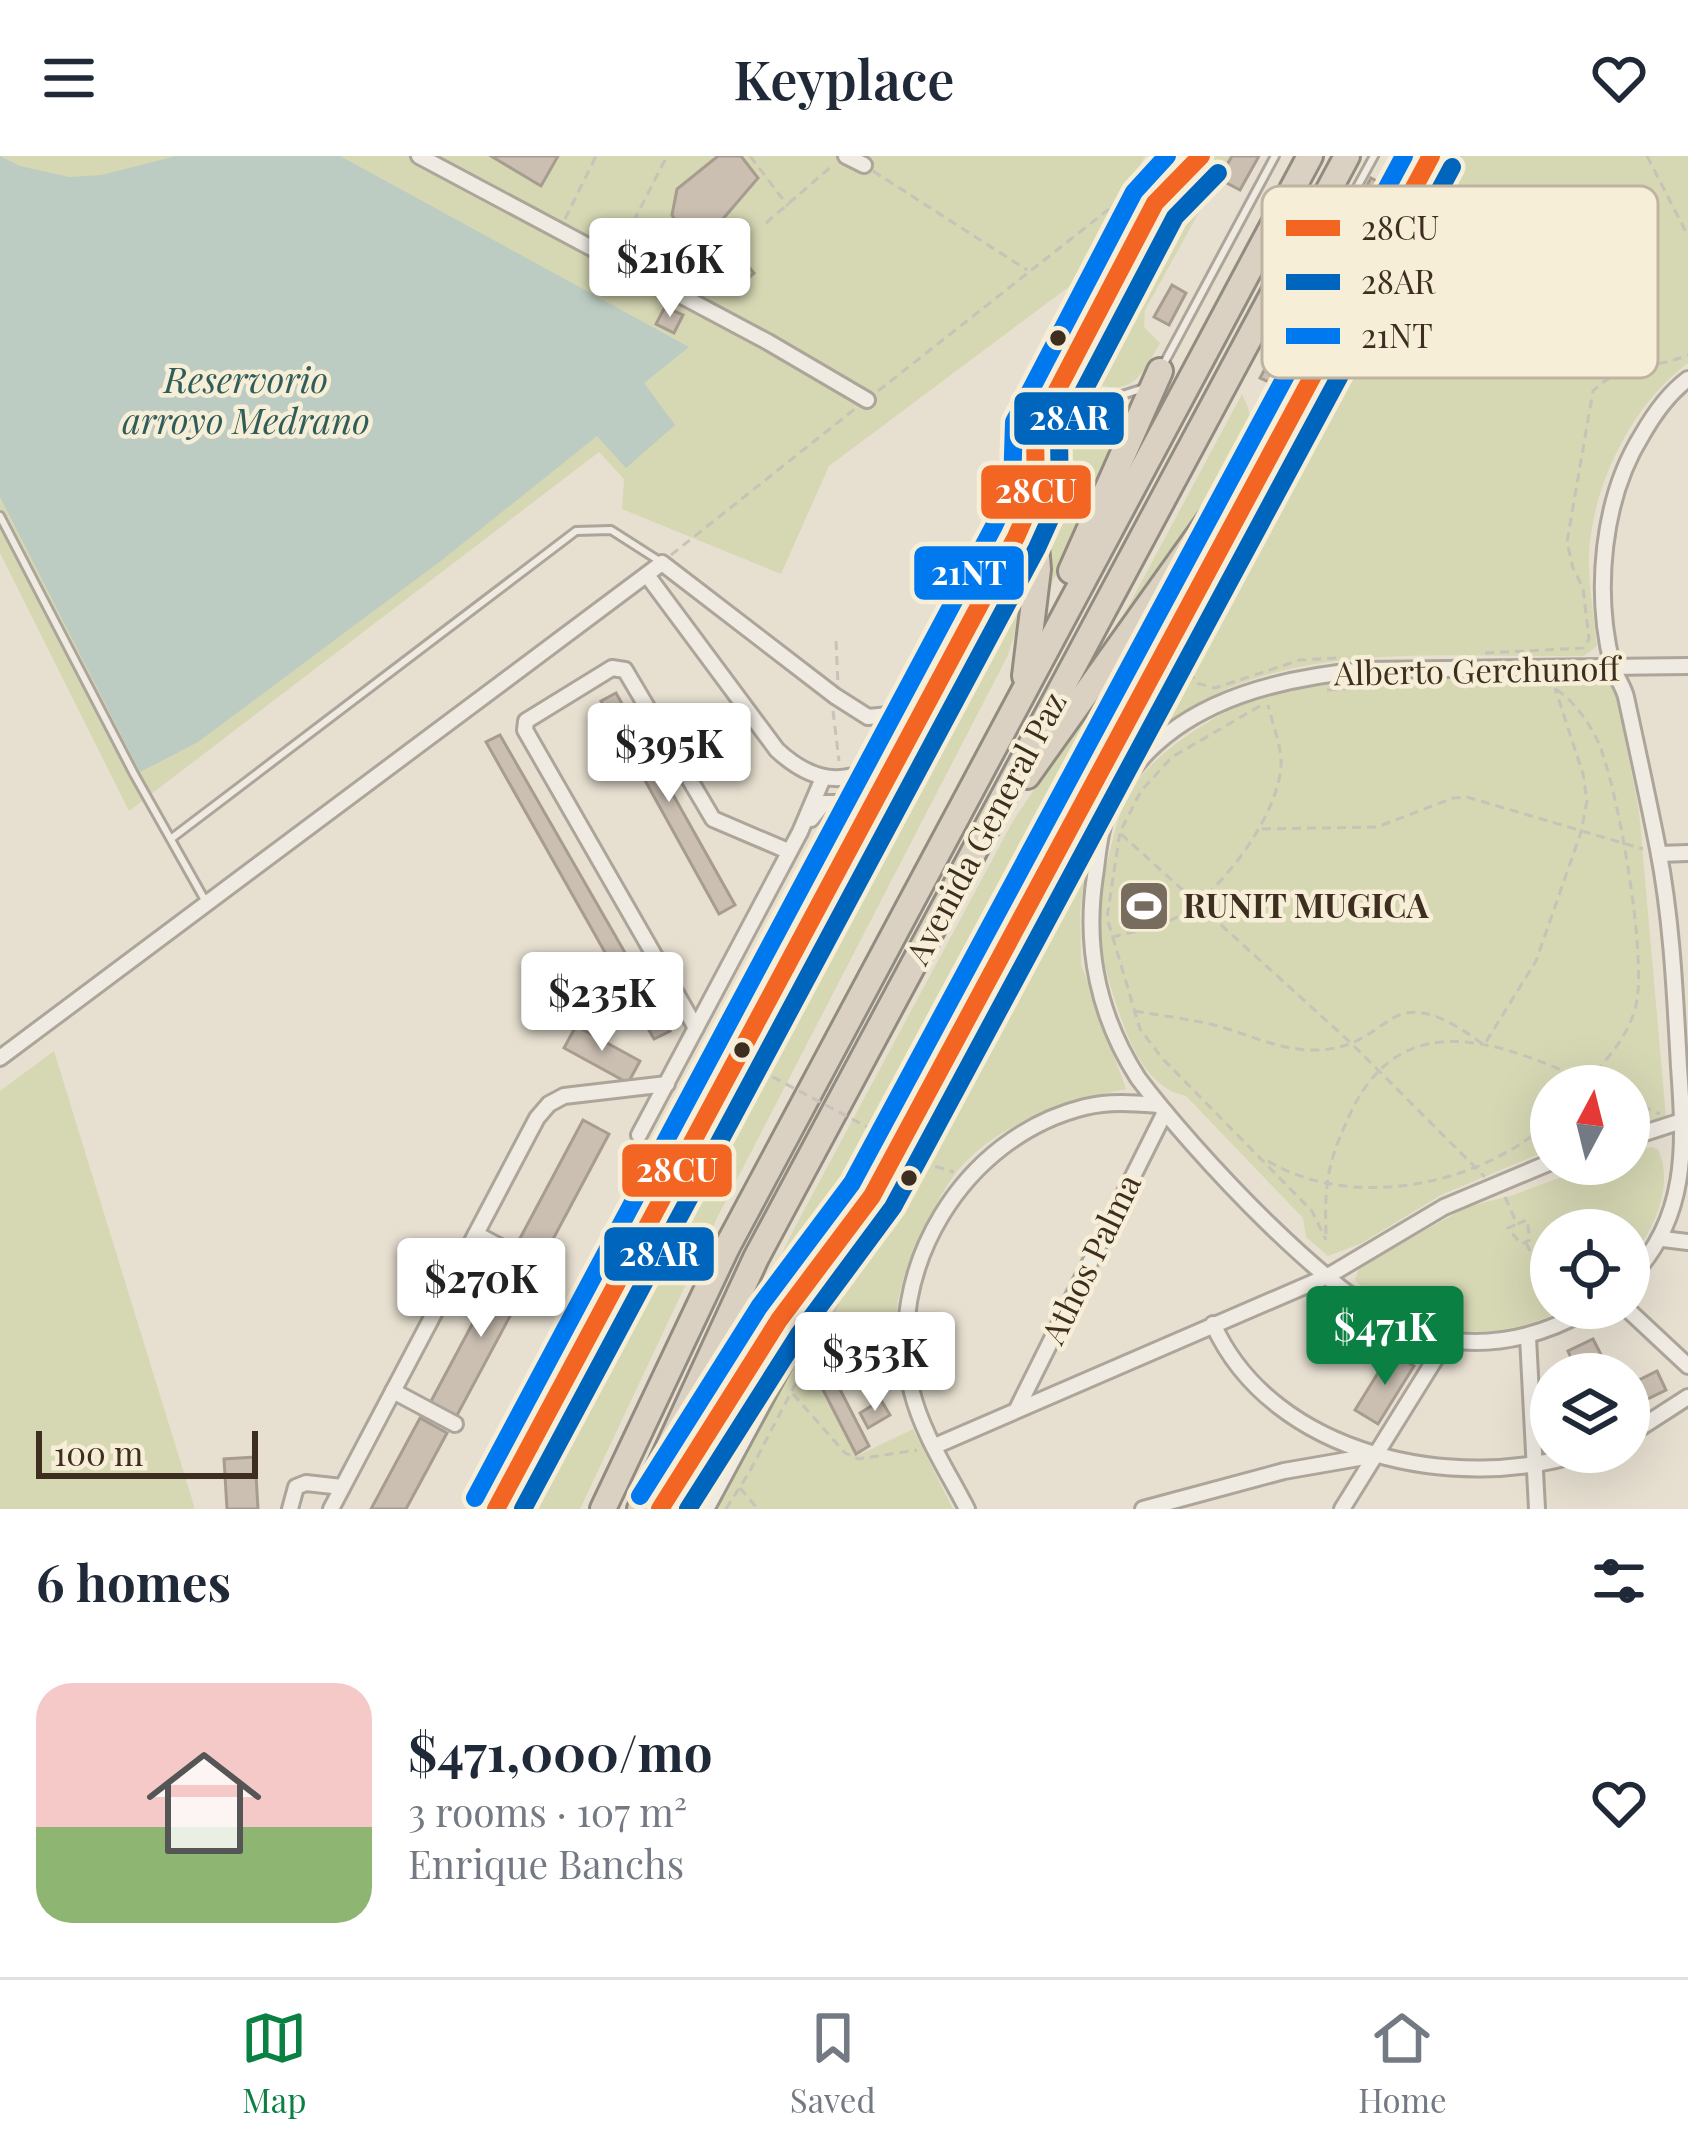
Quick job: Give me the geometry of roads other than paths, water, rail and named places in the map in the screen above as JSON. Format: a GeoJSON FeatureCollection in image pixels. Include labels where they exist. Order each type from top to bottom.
{"type":"FeatureCollection","features":[{"type":"Feature","properties":{"kind":"highway","name":"Avenida General Paz"},"geometry":{"type":"LineString","coordinates":[[1294,186],[1310,156]]}},
{"type":"Feature","properties":{"kind":"highway","name":"Avenida General Paz"},"geometry":{"type":"LineString","coordinates":[[1331,186],[1347,156]]}},
{"type":"Feature","properties":{"kind":"highway","name":"Avenida General Paz"},"geometry":{"type":"LineString","coordinates":[[603,1509],[728,1247],[1262,245]]}},
{"type":"Feature","properties":{"kind":"highway","name":"Avenida General Paz"},"geometry":{"type":"LineString","coordinates":[[640,1509],[757,1258],[1262,314]]}},
{"type":"Feature","properties":{"kind":"highway"},"geometry":{"type":"LineString","coordinates":[[1023,690],[1160,371]]}},
{"type":"Feature","properties":{"kind":"highway"},"geometry":{"type":"LineString","coordinates":[[980,840],[1228,494]]}},
{"type":"Feature","properties":{"kind":"highway"},"geometry":{"type":"LineString","coordinates":[[1023,690],[1038,569],[1034,496]]}},
{"type":"Feature","properties":{"kind":"highway"},"geometry":{"type":"LineString","coordinates":[[660,1509],[779,1320],[872,1196]]}},
{"type":"Feature","properties":{"kind":"street"},"geometry":{"type":"LineString","coordinates":[[418,156],[768,342],[867,400]]}},
{"type":"Feature","properties":{"kind":"street"},"geometry":{"type":"LineString","coordinates":[[845,156],[864,165]]}},
{"type":"Feature","properties":{"kind":"street"},"geometry":{"type":"LineString","coordinates":[[496,1509],[986,596],[1081,389],[1202,156]]}},
{"type":"Feature","properties":{"kind":"street"},"geometry":{"type":"LineString","coordinates":[[1414,186],[1430,156]]}},
{"type":"Feature","properties":{"kind":"street"},"geometry":{"type":"LineString","coordinates":[[704,1509],[1311,378]]}},
{"type":"Feature","properties":{"kind":"street"},"geometry":{"type":"LineString","coordinates":[[1650,1254],[1663,1239],[1675,1211],[1686,1120],[1671,926],[1623,685],[1613,668],[1604,552],[1627,458],[1665,401],[1688,379]]}},
{"type":"Feature","properties":{"kind":"street"},"geometry":{"type":"LineString","coordinates":[[0,1058],[662,562],[868,717],[897,710],[909,698],[946,632],[986,596]]}},
{"type":"Feature","properties":{"kind":"street"},"geometry":{"type":"LineString","coordinates":[[647,575],[777,750],[808,774],[842,779],[867,774],[898,759]]}},
{"type":"Feature","properties":{"kind":"street","name":"Alberto Gerchunoff"},"geometry":{"type":"LineString","coordinates":[[1528,1337],[1491,1342],[1448,1340],[1389,1321],[1328,1276],[1252,1206],[1161,1108],[1124,1056],[1103,1003],[1091,954],[1090,911],[1106,816],[1128,774],[1176,728],[1217,702],[1264,685],[1366,670],[1688,666]]}},
{"type":"Feature","properties":{"kind":"street"},"geometry":{"type":"LineString","coordinates":[[696,1028],[525,730],[526,721],[612,668],[626,670],[713,818],[788,851]]}},
{"type":"Feature","properties":{"kind":"street"},"geometry":{"type":"LineString","coordinates":[[639,1135],[800,832],[823,778]]}},
{"type":"Feature","properties":{"kind":"street"},"geometry":{"type":"LineString","coordinates":[[800,832],[831,800],[849,810],[855,840]]}},
{"type":"Feature","properties":{"kind":"street"},"geometry":{"type":"LineString","coordinates":[[1084,804],[1106,816]]}},
{"type":"Feature","properties":{"kind":"street"},"geometry":{"type":"LineString","coordinates":[[1659,854],[1688,853]]}},
{"type":"Feature","properties":{"kind":"street"},"geometry":{"type":"LineString","coordinates":[[331,1509],[537,1118],[549,1104],[583,1093],[667,1084]]}},
{"type":"Feature","properties":{"kind":"street"},"geometry":{"type":"LineString","coordinates":[[967,1509],[912,1394],[906,1308],[924,1247],[949,1200],[1012,1142],[1064,1113],[1118,1102],[1161,1108]]}},
{"type":"Feature","properties":{"kind":"street","name":"Athos Palma"},"geometry":{"type":"LineString","coordinates":[[1018,1407],[1161,1108]]}},
{"type":"Feature","properties":{"kind":"street"},"geometry":{"type":"LineString","coordinates":[[1650,1131],[1686,1120]]}},
{"type":"Feature","properties":{"kind":"street"},"geometry":{"type":"LineString","coordinates":[[935,1446],[1328,1276],[1430,1214],[1530,1170]]}},
{"type":"Feature","properties":{"kind":"street"},"geometry":{"type":"LineString","coordinates":[[476,1234],[542,1268]]}},
{"type":"Feature","properties":{"kind":"street"},"geometry":{"type":"LineString","coordinates":[[1663,1239],[1688,1242]]}},
{"type":"Feature","properties":{"kind":"street"},"geometry":{"type":"LineString","coordinates":[[1213,1324],[1254,1385],[1284,1409],[1376,1455],[1425,1467],[1530,1467]]}},
{"type":"Feature","properties":{"kind":"street"},"geometry":{"type":"LineString","coordinates":[[1530,1370],[1528,1337],[1545,1329]]}},
{"type":"Feature","properties":{"kind":"street"},"geometry":{"type":"LineString","coordinates":[[1648,1329],[1688,1366]]}},
{"type":"Feature","properties":{"kind":"street"},"geometry":{"type":"LineString","coordinates":[[1342,1509],[1448,1340]]}},
{"type":"Feature","properties":{"kind":"street"},"geometry":{"type":"LineString","coordinates":[[393,1391],[455,1424]]}},
{"type":"Feature","properties":{"kind":"street"},"geometry":{"type":"LineString","coordinates":[[1650,1421],[1688,1397]]}},
{"type":"Feature","properties":{"kind":"street"},"geometry":{"type":"LineString","coordinates":[[1143,1509],[1240,1481],[1376,1455]]}},
{"type":"Feature","properties":{"kind":"street"},"geometry":{"type":"LineString","coordinates":[[1536,1473],[1537,1509]]}},
{"type":"Feature","properties":{"kind":"street"},"geometry":{"type":"LineString","coordinates":[[290,1509],[296,1487],[306,1483],[342,1487]]}},
{"type":"Feature","properties":{"kind":"lane"},"geometry":{"type":"LineString","coordinates":[[1034,496],[1035,433],[1155,203],[1202,156]]}},
{"type":"Feature","properties":{"kind":"lane"},"geometry":{"type":"LineString","coordinates":[[1081,389],[1117,397],[1133,394],[1160,371],[1275,156]]}},
{"type":"Feature","properties":{"kind":"lane"},"geometry":{"type":"LineString","coordinates":[[1358,186],[1374,156]]}},
{"type":"Feature","properties":{"kind":"lane"},"geometry":{"type":"LineString","coordinates":[[1126,724],[1168,615],[1289,378]]}},
{"type":"Feature","properties":{"kind":"lane"},"geometry":{"type":"LineString","coordinates":[[0,516],[206,902]]}},
{"type":"Feature","properties":{"kind":"lane"},"geometry":{"type":"LineString","coordinates":[[172,838],[576,531],[611,530],[662,562]]}},
{"type":"Feature","properties":{"kind":"lane"},"geometry":{"type":"LineString","coordinates":[[852,1373],[874,1351],[906,1340]]}},
{"type":"Feature","properties":{"kind":"water","name":"Reservorio arroyo Medrano"},"geometry":{"type":"Polygon","coordinates":[[[0,156],[20,166],[69,177],[102,175],[176,156],[340,156],[689,347],[644,383],[675,425],[626,468],[597,436],[442,560],[198,742],[140,772],[0,497],[0,156]]]}},
{"type":"Feature","properties":{"kind":"place","name":"RUNIT MUGICA"},"geometry":{"type":"Point","coordinates":[1144,906]}}]}
